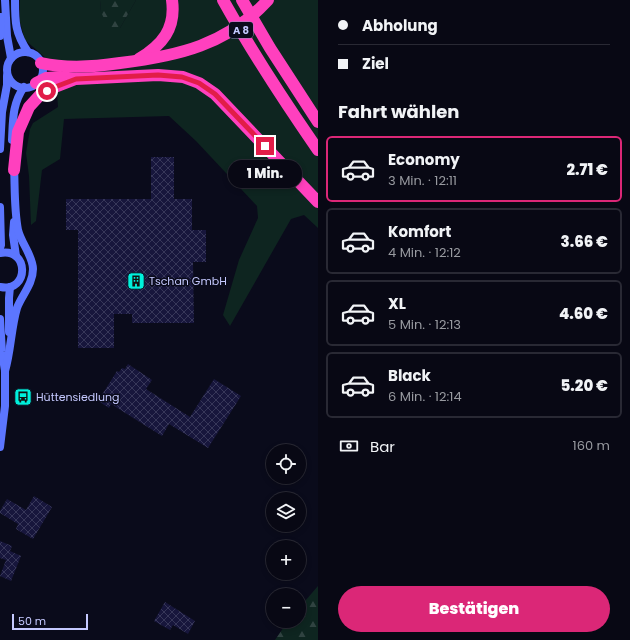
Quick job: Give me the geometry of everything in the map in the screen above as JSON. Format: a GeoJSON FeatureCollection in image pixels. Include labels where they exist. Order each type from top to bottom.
{"type":"FeatureCollection","features":[{"type":"Feature","properties":{"kind":"highway"},"geometry":{"type":"LineString","coordinates":[[134,62],[161,43],[168,32],[171,19],[172,0]]}},
{"type":"Feature","properties":{"kind":"highway","name":"A 8"},"geometry":{"type":"LineString","coordinates":[[242,0],[270,48],[318,122]]}},
{"type":"Feature","properties":{"kind":"highway"},"geometry":{"type":"LineString","coordinates":[[41,63],[53,66],[80,67],[134,62],[168,56],[192,49],[231,31],[250,18],[268,0]]}},
{"type":"Feature","properties":{"kind":"highway","name":"A 8"},"geometry":{"type":"LineString","coordinates":[[224,1],[257,57],[318,150]]}},
{"type":"Feature","properties":{"kind":"highway"},"geometry":{"type":"LineString","coordinates":[[36,83],[46,78],[60,77],[76,79],[158,75],[182,77],[199,83],[220,98],[318,202]]}},
{"type":"Feature","properties":{"kind":"highway"},"geometry":{"type":"LineString","coordinates":[[14,170],[18,132],[29,108],[40,95],[55,87],[76,79]]}},
{"type":"Feature","properties":{"kind":"main road"},"geometry":{"type":"LineString","coordinates":[[0,36],[4,0]]}},
{"type":"Feature","properties":{"kind":"main road"},"geometry":{"type":"LineString","coordinates":[[4,0],[6,36],[11,58]]}},
{"type":"Feature","properties":{"kind":"main road"},"geometry":{"type":"LineString","coordinates":[[8,75],[14,84],[28,87],[36,83],[42,74],[41,63],[33,54],[28,52],[20,41],[16,26],[15,0]]}},
{"type":"Feature","properties":{"kind":"main road"},"geometry":{"type":"LineString","coordinates":[[0,149],[2,112],[7,85],[8,63],[11,58],[19,53],[28,52]]}},
{"type":"Feature","properties":{"kind":"main road"},"geometry":{"type":"LineString","coordinates":[[5,371],[10,355],[17,310],[21,298],[32,280],[33,268],[18,231],[15,204],[13,119],[15,103],[24,87]]}},
{"type":"Feature","properties":{"kind":"main road"},"geometry":{"type":"LineString","coordinates":[[0,287],[10,287],[19,281],[23,271],[22,265],[16,256],[13,235],[15,204]]}},
{"type":"Feature","properties":{"kind":"main road"},"geometry":{"type":"LineString","coordinates":[[0,207],[0,248]]}},
{"type":"Feature","properties":{"kind":"main road"},"geometry":{"type":"LineString","coordinates":[[0,253],[7,253],[16,256]]}},
{"type":"Feature","properties":{"kind":"main road"},"geometry":{"type":"LineString","coordinates":[[10,287],[10,355]]}},
{"type":"Feature","properties":{"kind":"main road"},"geometry":{"type":"LineString","coordinates":[[0,319],[5,371],[5,406],[0,448]]}},
{"type":"Feature","properties":{"kind":"green space"},"geometry":{"type":"Polygon","coordinates":[[[20,0],[100,0],[101,12],[120,28],[136,0],[318,0],[318,228],[304,215],[291,219],[230,326],[223,315],[239,260],[258,218],[257,206],[196,141],[169,116],[64,119],[60,159],[42,170],[36,221],[31,225],[29,176],[26,153],[30,129],[33,123],[58,107],[55,63],[47,59],[25,40],[20,22],[20,0]]]}},
{"type":"Feature","properties":{"kind":"green space"},"geometry":{"type":"Polygon","coordinates":[[[100,0],[136,0],[120,28],[109,29],[101,12],[100,0]]]}},
{"type":"Feature","properties":{"kind":"green space"},"geometry":{"type":"Polygon","coordinates":[[[318,586],[318,640],[275,640],[283,628],[306,628],[306,600],[318,586]]]}},
{"type":"Feature","properties":{"kind":"building","name":"Tschan GmbH"},"geometry":{"type":"Polygon","coordinates":[[[151,157],[174,157],[174,199],[192,199],[192,230],[206,230],[206,262],[193,262],[194,323],[132,323],[132,314],[114,314],[114,348],[78,348],[78,230],[66,230],[66,199],[151,199],[151,157]]]}},
{"type":"Feature","properties":{"kind":"building"},"geometry":{"type":"Polygon","coordinates":[[[128,364],[152,380],[146,389],[190,417],[214,379],[241,396],[208,448],[169,424],[162,436],[111,404],[109,408],[98,401],[117,371],[119,372],[122,368],[125,369],[128,364]]]}},
{"type":"Feature","properties":{"kind":"building"},"geometry":{"type":"Polygon","coordinates":[[[34,496],[52,507],[33,539],[16,529],[18,524],[0,513],[0,511],[7,499],[26,510],[34,496]]]}},
{"type":"Feature","properties":{"kind":"building"},"geometry":{"type":"Polygon","coordinates":[[[0,541],[12,546],[10,551],[21,556],[11,581],[0,576],[6,560],[0,558],[0,541]]]}},
{"type":"Feature","properties":{"kind":"building"},"geometry":{"type":"Polygon","coordinates":[[[165,602],[195,621],[188,634],[173,625],[170,630],[154,621],[165,602]]]}},
{"type":"Feature","properties":{"kind":"place","name":"Tschan GmbH"},"geometry":{"type":"Point","coordinates":[136,281]}},
{"type":"Feature","properties":{"kind":"place","name":"Hüttensiedlung"},"geometry":{"type":"Point","coordinates":[23,397]}},
{"type":"Feature","properties":{"kind":"route"},"geometry":{"type":"LineString","coordinates":[[47,91],[76,79],[158,75],[182,77],[199,83],[215,94],[265,146]]}}]}
